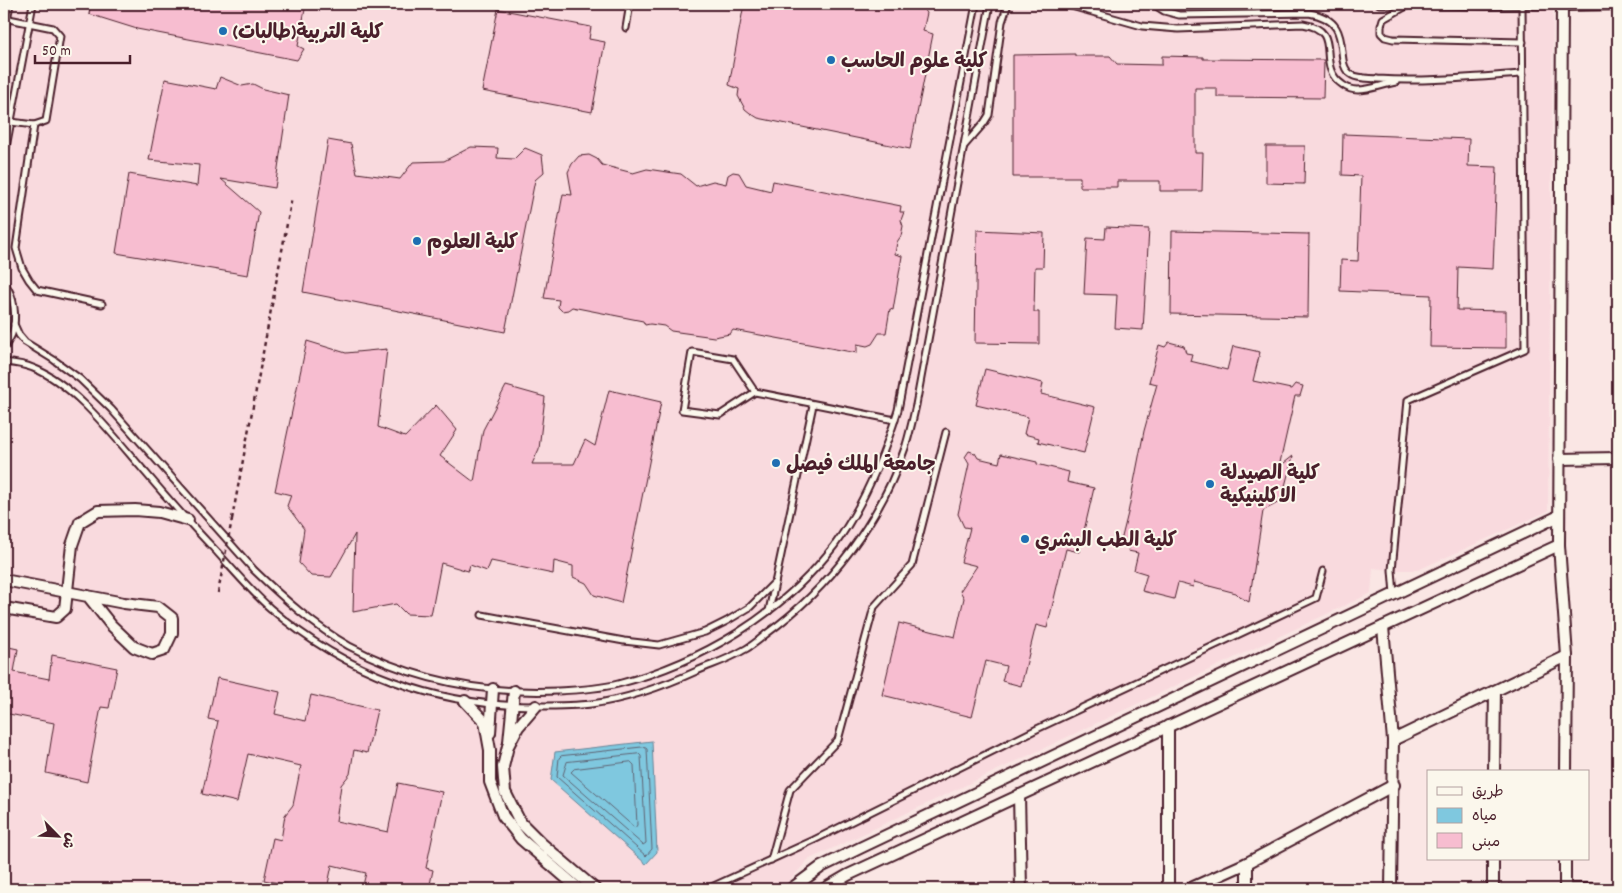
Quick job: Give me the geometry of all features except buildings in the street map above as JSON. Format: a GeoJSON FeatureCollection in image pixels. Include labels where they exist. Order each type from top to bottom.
{"type":"FeatureCollection","features":[{"type":"Feature","properties":{"kind":"street"},"geometry":{"type":"LineString","coordinates":[[1566,770],[1567,656],[1559,545],[1562,4],[1618,4]]}},
{"type":"Feature","properties":{"kind":"street"},"geometry":{"type":"LineString","coordinates":[[1559,458],[1618,458]]}},
{"type":"Feature","properties":{"kind":"street"},"geometry":{"type":"LineString","coordinates":[[4,608],[56,616],[65,610],[72,545],[80,522],[98,511],[135,510],[159,512],[188,520]]}},
{"type":"Feature","properties":{"kind":"street"},"geometry":{"type":"LineString","coordinates":[[791,889],[821,867],[862,847],[1559,516]]}},
{"type":"Feature","properties":{"kind":"street"},"geometry":{"type":"LineString","coordinates":[[824,889],[848,875],[1559,545]]}},
{"type":"Feature","properties":{"kind":"street"},"geometry":{"type":"LineString","coordinates":[[4,580],[158,607],[172,618],[172,633],[164,650],[152,654],[134,648],[111,625],[88,596]]}},
{"type":"Feature","properties":{"kind":"street"},"geometry":{"type":"LineString","coordinates":[[1382,627],[1393,740],[1394,785],[1391,889]]}},
{"type":"Feature","properties":{"kind":"street"},"geometry":{"type":"LineString","coordinates":[[1393,740],[1567,656]]}},
{"type":"Feature","properties":{"kind":"street"},"geometry":{"type":"LineString","coordinates":[[493,689],[489,746],[490,782],[502,816],[521,840],[579,889]]}},
{"type":"Feature","properties":{"kind":"street"},"geometry":{"type":"LineString","coordinates":[[514,691],[508,746],[503,767],[505,792],[520,822],[541,843],[595,889]]}},
{"type":"Feature","properties":{"kind":"street"},"geometry":{"type":"LineString","coordinates":[[1494,770],[1495,691]]}},
{"type":"Feature","properties":{"kind":"street"},"geometry":{"type":"LineString","coordinates":[[465,700],[485,722],[489,746]]}},
{"type":"Feature","properties":{"kind":"street"},"geometry":{"type":"LineString","coordinates":[[508,746],[518,727],[536,706]]}},
{"type":"Feature","properties":{"kind":"street"},"geometry":{"type":"LineString","coordinates":[[1168,726],[1168,889]]}},
{"type":"Feature","properties":{"kind":"street"},"geometry":{"type":"LineString","coordinates":[[1189,889],[1247,863],[1394,785]]}},
{"type":"Feature","properties":{"kind":"street"},"geometry":{"type":"LineString","coordinates":[[1019,796],[1021,889]]}},
{"type":"Feature","properties":{"kind":"street"},"geometry":{"type":"LineString","coordinates":[[1492,889],[1493,860]]}},
{"type":"Feature","properties":{"kind":"street"},"geometry":{"type":"LineString","coordinates":[[1565,860],[1565,889],[1618,888]]}},
{"type":"Feature","properties":{"kind":"street"},"geometry":{"type":"LineString","coordinates":[[1247,863],[1247,889]]}},
{"type":"Feature","properties":{"kind":"lane"},"geometry":{"type":"LineString","coordinates":[[4,36],[5,18],[10,4]]}},
{"type":"Feature","properties":{"kind":"lane"},"geometry":{"type":"LineString","coordinates":[[4,158],[33,4]]}},
{"type":"Feature","properties":{"kind":"lane"},"geometry":{"type":"LineString","coordinates":[[626,28],[630,4]]}},
{"type":"Feature","properties":{"kind":"lane"},"geometry":{"type":"LineString","coordinates":[[970,4],[974,13]]}},
{"type":"Feature","properties":{"kind":"lane"},"geometry":{"type":"LineString","coordinates":[[14,324],[25,342],[80,379],[111,409],[254,570],[305,615],[349,646],[416,674],[445,682],[514,691],[589,689],[618,684],[656,672],[694,657],[731,637],[768,611],[799,584],[833,546],[854,517],[872,482],[895,420],[910,353],[976,4]]}},
{"type":"Feature","properties":{"kind":"lane"},"geometry":{"type":"LineString","coordinates":[[4,362],[34,368],[72,393],[100,420],[258,597],[298,630],[325,648],[378,676],[444,697],[512,706],[590,704],[626,697],[663,686],[742,652],[781,624],[810,597],[845,558],[880,503],[906,446],[916,405],[990,4]]}},
{"type":"Feature","properties":{"kind":"lane"},"geometry":{"type":"LineString","coordinates":[[964,146],[989,115],[1002,22],[1008,4]]}},
{"type":"Feature","properties":{"kind":"lane"},"geometry":{"type":"LineString","coordinates":[[1064,4],[1142,26],[1159,28],[1178,29],[1303,24],[1316,26],[1323,31],[1327,40],[1331,74],[1347,88],[1357,90],[1403,80]]}},
{"type":"Feature","properties":{"kind":"lane"},"geometry":{"type":"LineString","coordinates":[[1153,4],[1164,11],[1179,15],[1309,13],[1320,15],[1327,19],[1339,33],[1346,70],[1351,75],[1359,78],[1403,80],[1523,74]]}},
{"type":"Feature","properties":{"kind":"lane"},"geometry":{"type":"LineString","coordinates":[[1379,4],[1486,6],[1562,4]]}},
{"type":"Feature","properties":{"kind":"lane"},"geometry":{"type":"LineString","coordinates":[[1410,4],[1383,19],[1381,33],[1385,37],[1393,39],[1523,42]]}},
{"type":"Feature","properties":{"kind":"lane"},"geometry":{"type":"LineString","coordinates":[[1394,594],[1392,570],[1408,400],[1525,349],[1522,4]]}},
{"type":"Feature","properties":{"kind":"lane"},"geometry":{"type":"LineString","coordinates":[[5,18],[53,28],[60,36],[46,121],[34,125],[11,122]]}},
{"type":"Feature","properties":{"kind":"lane"},"geometry":{"type":"LineString","coordinates":[[34,125],[16,248],[22,268],[28,280],[37,290],[102,304]]}},
{"type":"Feature","properties":{"kind":"lane"},"geometry":{"type":"LineString","coordinates":[[4,283],[13,302],[14,324],[12,335],[4,348]]}},
{"type":"Feature","properties":{"kind":"lane"},"geometry":{"type":"LineString","coordinates":[[754,392],[733,359],[692,352],[682,410],[720,415],[754,392],[895,420]]}},
{"type":"Feature","properties":{"kind":"lane"},"geometry":{"type":"LineString","coordinates":[[768,611],[813,404]]}},
{"type":"Feature","properties":{"kind":"lane"},"geometry":{"type":"LineString","coordinates":[[771,860],[790,790],[838,740],[874,607],[912,565],[946,432]]}},
{"type":"Feature","properties":{"kind":"lane"},"geometry":{"type":"LineString","coordinates":[[707,889],[771,860],[1040,728],[1316,598],[1324,571]]}},
{"type":"Feature","properties":{"kind":"lane"},"geometry":{"type":"LineString","coordinates":[[482,616],[624,642],[659,645],[705,632],[727,622],[750,607],[775,582]]}},
{"type":"Feature","properties":{"kind":"path"},"geometry":{"type":"LineString","coordinates":[[218,593],[292,197]]}},
{"type":"Feature","properties":{"kind":"shaded area","name":"جامعة الملك فيصل"},"geometry":{"type":"Polygon","coordinates":[[[4,4],[1553,4],[1548,511],[1418,570],[1373,568],[1371,593],[808,860],[782,889],[4,889],[4,4]]]}},
{"type":"Feature","properties":{"kind":"water"},"geometry":{"type":"Polygon","coordinates":[[[652,741],[657,852],[646,864],[551,780],[555,752],[652,741]]]}},
{"type":"Feature","properties":{"kind":"place","name":"(كلية التربية(طالبات"},"geometry":{"type":"Point","coordinates":[223,31]}},
{"type":"Feature","properties":{"kind":"place","name":"كلية علوم الحاسب"},"geometry":{"type":"Point","coordinates":[831,60]}},
{"type":"Feature","properties":{"kind":"place","name":"كلية العلوم"},"geometry":{"type":"Point","coordinates":[417,241]}},
{"type":"Feature","properties":{"kind":"place","name":"جامعة الملك فيصل"},"geometry":{"type":"Point","coordinates":[776,463]}},
{"type":"Feature","properties":{"kind":"place","name":"كلية الصيدلة الاكلينيكية"},"geometry":{"type":"Point","coordinates":[1210,484]}},
{"type":"Feature","properties":{"kind":"place","name":"كلية الطب البشري"},"geometry":{"type":"Point","coordinates":[1025,539]}}]}
